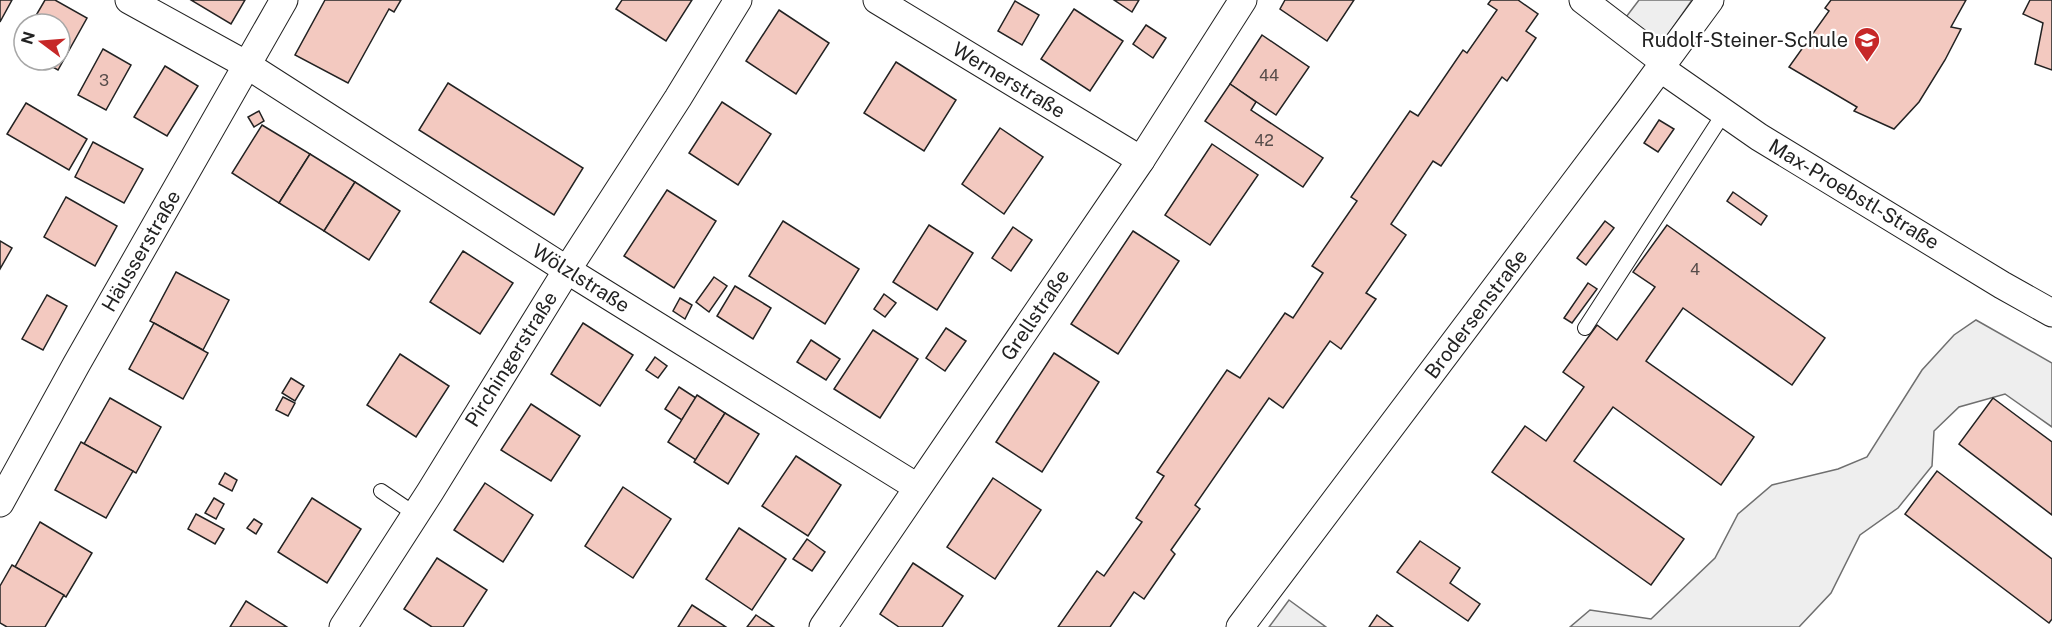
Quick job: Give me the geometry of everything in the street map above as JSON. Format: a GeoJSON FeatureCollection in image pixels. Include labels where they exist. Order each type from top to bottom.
{"type":"FeatureCollection","features":[{"type":"Feature","properties":{"kind":"street","name":"Wölzlstraße"},"geometry":{"type":"LineString","coordinates":[[129,0],[247,65],[567,270],[917,486]]}},
{"type":"Feature","properties":{"kind":"street","name":"Häusserstraße"},"geometry":{"type":"LineString","coordinates":[[0,503],[284,0]]}},
{"type":"Feature","properties":{"kind":"street","name":"Pirchingerstraße"},"geometry":{"type":"LineString","coordinates":[[343,627],[738,0]]}},
{"type":"Feature","properties":{"kind":"street","name":"Wernerstraße"},"geometry":{"type":"LineString","coordinates":[[877,0],[1141,160]]}},
{"type":"Feature","properties":{"kind":"street","name":"Grellstraße"},"geometry":{"type":"LineString","coordinates":[[823,627],[1141,160],[1243,0]]}},
{"type":"Feature","properties":{"kind":"street","name":"Max-Proebstl-Straße"},"geometry":{"type":"LineString","coordinates":[[1583,0],[1724,112],[2002,285],[2052,313]]}},
{"type":"Feature","properties":{"kind":"street","name":"Brodersenstraße"},"geometry":{"type":"LineString","coordinates":[[1240,627],[1710,0]]}},
{"type":"Feature","properties":{"kind":"lane"},"geometry":{"type":"LineString","coordinates":[[1585,328],[1724,112]]}},
{"type":"Feature","properties":{"kind":"lane"},"geometry":{"type":"LineString","coordinates":[[381,491],[415,514]]}},
{"type":"Feature","properties":{"kind":"shaded area"},"geometry":{"type":"Polygon","coordinates":[[[1639,0],[1692,0],[1660,46],[1623,21],[1639,0]]]}},
{"type":"Feature","properties":{"kind":"shaded area"},"geometry":{"type":"Polygon","coordinates":[[[1976,320],[2052,363],[2052,427],[2005,394],[1959,407],[1934,431],[1932,466],[1898,508],[1860,535],[1831,593],[1799,627],[1570,627],[1590,610],[1651,619],[1715,558],[1738,514],[1772,485],[1838,469],[1867,457],[1922,370],[1954,335],[1976,320]]]}},
{"type":"Feature","properties":{"kind":"shaded area"},"geometry":{"type":"Polygon","coordinates":[[[1289,600],[1326,627],[1269,627],[1289,600]]]}},
{"type":"Feature","properties":{"kind":"building"},"geometry":{"type":"Polygon","coordinates":[[[0,0],[12,0],[0,22],[0,0]]]}},
{"type":"Feature","properties":{"kind":"building"},"geometry":{"type":"Polygon","coordinates":[[[45,0],[55,0],[87,18],[72,45],[72,12],[38,12],[45,0]]]}},
{"type":"Feature","properties":{"kind":"building"},"geometry":{"type":"Polygon","coordinates":[[[191,0],[245,0],[231,24],[191,0]]]}},
{"type":"Feature","properties":{"kind":"building"},"geometry":{"type":"Polygon","coordinates":[[[325,0],[401,0],[394,12],[389,9],[348,83],[295,55],[325,0]]]}},
{"type":"Feature","properties":{"kind":"building"},"geometry":{"type":"Polygon","coordinates":[[[622,0],[692,0],[666,41],[616,9],[622,0]]]}},
{"type":"Feature","properties":{"kind":"building"},"geometry":{"type":"Polygon","coordinates":[[[1114,0],[1139,0],[1132,12],[1114,0]]]}},
{"type":"Feature","properties":{"kind":"building"},"geometry":{"type":"Polygon","coordinates":[[[1285,0],[1354,0],[1327,41],[1280,9],[1285,0]]]}},
{"type":"Feature","properties":{"kind":"building"},"geometry":{"type":"Polygon","coordinates":[[[1491,0],[1518,0],[1538,14],[1526,31],[1536,38],[1507,81],[1502,77],[1441,166],[1433,161],[1391,224],[1406,235],[1366,293],[1376,299],[1341,349],[1330,341],[1283,408],[1269,398],[1195,505],[1200,509],[1171,550],[1175,554],[1144,599],[1134,592],[1110,627],[1058,627],[1097,571],[1104,576],[1142,522],[1136,518],[1164,476],[1157,472],[1227,370],[1240,378],[1285,313],[1293,318],[1323,273],[1312,266],[1357,201],[1351,197],[1410,111],[1418,116],[1463,50],[1467,53],[1497,10],[1488,4],[1491,0]]]}},
{"type":"Feature","properties":{"kind":"building","name":"Rudolf-Steiner-Schule"},"geometry":{"type":"Polygon","coordinates":[[[1831,0],[1966,0],[1951,27],[1961,29],[1945,60],[1919,102],[1894,129],[1854,111],[1857,107],[1789,67],[1829,11],[1825,8],[1831,0]]]}},
{"type":"Feature","properties":{"kind":"building"},"geometry":{"type":"Polygon","coordinates":[[[2030,0],[2052,0],[2052,70],[2035,64],[2043,23],[2023,14],[2030,0]]]}},
{"type":"Feature","properties":{"kind":"building"},"geometry":{"type":"Polygon","coordinates":[[[1015,1],[1039,15],[1022,45],[998,31],[1015,1]]]}},
{"type":"Feature","properties":{"kind":"building"},"geometry":{"type":"Polygon","coordinates":[[[1074,9],[1123,41],[1090,91],[1041,59],[1074,9]]]}},
{"type":"Feature","properties":{"kind":"building"},"geometry":{"type":"Polygon","coordinates":[[[779,10],[829,43],[796,94],[746,61],[779,10]]]}},
{"type":"Feature","properties":{"kind":"building"},"geometry":{"type":"Polygon","coordinates":[[[1146,25],[1166,38],[1153,58],[1133,44],[1146,25]]]}},
{"type":"Feature","properties":{"kind":"building"},"geometry":{"type":"Polygon","coordinates":[[[1262,35],[1309,67],[1276,115],[1230,84],[1262,35]]]}},
{"type":"Feature","properties":{"kind":"building"},"geometry":{"type":"Polygon","coordinates":[[[103,49],[131,65],[106,110],[78,95],[103,49]]]}},
{"type":"Feature","properties":{"kind":"building"},"geometry":{"type":"Polygon","coordinates":[[[896,62],[956,100],[924,151],[864,113],[896,62]]]}},
{"type":"Feature","properties":{"kind":"building"},"geometry":{"type":"Polygon","coordinates":[[[165,66],[198,86],[167,136],[134,117],[165,66]]]}},
{"type":"Feature","properties":{"kind":"building"},"geometry":{"type":"Polygon","coordinates":[[[448,83],[583,168],[554,215],[419,130],[448,83]]]}},
{"type":"Feature","properties":{"kind":"building"},"geometry":{"type":"Polygon","coordinates":[[[1230,84],[1256,102],[1251,110],[1323,158],[1303,187],[1205,121],[1230,84]]]}},
{"type":"Feature","properties":{"kind":"building"},"geometry":{"type":"Polygon","coordinates":[[[722,102],[771,134],[738,185],[689,153],[722,102]]]}},
{"type":"Feature","properties":{"kind":"building"},"geometry":{"type":"Polygon","coordinates":[[[26,103],[87,139],[69,170],[7,134],[26,103]]]}},
{"type":"Feature","properties":{"kind":"building"},"geometry":{"type":"Polygon","coordinates":[[[259,111],[264,121],[254,127],[248,117],[259,111]]]}},
{"type":"Feature","properties":{"kind":"building"},"geometry":{"type":"Polygon","coordinates":[[[1659,120],[1674,129],[1658,152],[1644,143],[1659,120]]]}},
{"type":"Feature","properties":{"kind":"building"},"geometry":{"type":"Polygon","coordinates":[[[262,125],[310,154],[279,203],[232,173],[262,125]]]}},
{"type":"Feature","properties":{"kind":"building"},"geometry":{"type":"Polygon","coordinates":[[[1000,128],[1043,157],[1004,214],[962,184],[1000,128]]]}},
{"type":"Feature","properties":{"kind":"building"},"geometry":{"type":"Polygon","coordinates":[[[93,142],[143,169],[124,203],[75,177],[93,142]]]}},
{"type":"Feature","properties":{"kind":"building"},"geometry":{"type":"Polygon","coordinates":[[[1212,144],[1258,175],[1210,245],[1165,215],[1212,144]]]}},
{"type":"Feature","properties":{"kind":"building"},"geometry":{"type":"Polygon","coordinates":[[[310,154],[355,182],[324,231],[279,203],[310,154]]]}},
{"type":"Feature","properties":{"kind":"building"},"geometry":{"type":"Polygon","coordinates":[[[355,182],[400,211],[369,260],[324,231],[355,182]]]}},
{"type":"Feature","properties":{"kind":"building"},"geometry":{"type":"Polygon","coordinates":[[[667,190],[716,221],[674,288],[624,256],[667,190]]]}},
{"type":"Feature","properties":{"kind":"building"},"geometry":{"type":"Polygon","coordinates":[[[1733,192],[1767,216],[1761,225],[1727,201],[1733,192]]]}},
{"type":"Feature","properties":{"kind":"building"},"geometry":{"type":"Polygon","coordinates":[[[66,197],[117,226],[95,266],[44,237],[66,197]]]}},
{"type":"Feature","properties":{"kind":"building"},"geometry":{"type":"Polygon","coordinates":[[[783,221],[859,269],[825,324],[749,276],[783,221]]]}},
{"type":"Feature","properties":{"kind":"building"},"geometry":{"type":"Polygon","coordinates":[[[1605,221],[1614,228],[1586,265],[1577,258],[1605,221]]]}},
{"type":"Feature","properties":{"kind":"building"},"geometry":{"type":"Polygon","coordinates":[[[929,225],[973,253],[937,310],[893,282],[929,225]]]}},
{"type":"Feature","properties":{"kind":"building"},"geometry":{"type":"Polygon","coordinates":[[[1667,225],[1825,338],[1792,385],[1683,308],[1646,361],[1754,437],[1721,485],[1613,407],[1574,461],[1684,539],[1651,585],[1492,472],[1525,426],[1546,441],[1584,387],[1563,372],[1597,325],[1617,340],[1655,287],[1633,272],[1667,225]]]}},
{"type":"Feature","properties":{"kind":"building"},"geometry":{"type":"Polygon","coordinates":[[[1013,227],[1032,240],[1011,271],[992,258],[1013,227]]]}},
{"type":"Feature","properties":{"kind":"building"},"geometry":{"type":"Polygon","coordinates":[[[1133,231],[1179,261],[1118,354],[1071,324],[1133,231]]]}},
{"type":"Feature","properties":{"kind":"building"},"geometry":{"type":"Polygon","coordinates":[[[0,241],[12,248],[0,269],[0,241]]]}},
{"type":"Feature","properties":{"kind":"building"},"geometry":{"type":"Polygon","coordinates":[[[463,251],[513,283],[480,334],[430,302],[463,251]]]}},
{"type":"Feature","properties":{"kind":"building"},"geometry":{"type":"Polygon","coordinates":[[[176,272],[229,300],[203,350],[150,321],[176,272]]]}},
{"type":"Feature","properties":{"kind":"building"},"geometry":{"type":"Polygon","coordinates":[[[714,277],[727,286],[709,312],[696,302],[714,277]]]}},
{"type":"Feature","properties":{"kind":"building"},"geometry":{"type":"Polygon","coordinates":[[[1588,283],[1597,289],[1572,323],[1564,318],[1588,283]]]}},
{"type":"Feature","properties":{"kind":"building"},"geometry":{"type":"Polygon","coordinates":[[[735,286],[771,308],[753,339],[717,316],[735,286]]]}},
{"type":"Feature","properties":{"kind":"building"},"geometry":{"type":"Polygon","coordinates":[[[884,294],[896,303],[885,317],[874,309],[884,294]]]}},
{"type":"Feature","properties":{"kind":"building"},"geometry":{"type":"Polygon","coordinates":[[[47,295],[67,306],[43,350],[22,339],[47,295]]]}},
{"type":"Feature","properties":{"kind":"building"},"geometry":{"type":"Polygon","coordinates":[[[680,298],[692,305],[685,319],[673,311],[680,298]]]}},
{"type":"Feature","properties":{"kind":"building"},"geometry":{"type":"Polygon","coordinates":[[[154,323],[208,353],[183,399],[129,369],[154,323]]]}},
{"type":"Feature","properties":{"kind":"building"},"geometry":{"type":"Polygon","coordinates":[[[583,323],[633,355],[600,406],[551,374],[583,323]]]}},
{"type":"Feature","properties":{"kind":"building"},"geometry":{"type":"Polygon","coordinates":[[[946,328],[966,341],[945,371],[926,358],[946,328]]]}},
{"type":"Feature","properties":{"kind":"building"},"geometry":{"type":"Polygon","coordinates":[[[873,330],[918,359],[880,418],[834,389],[873,330]]]}},
{"type":"Feature","properties":{"kind":"building"},"geometry":{"type":"Polygon","coordinates":[[[811,340],[840,359],[826,380],[797,362],[811,340]]]}},
{"type":"Feature","properties":{"kind":"building"},"geometry":{"type":"Polygon","coordinates":[[[1054,353],[1099,382],[1042,472],[996,442],[1054,353]]]}},
{"type":"Feature","properties":{"kind":"building"},"geometry":{"type":"Polygon","coordinates":[[[400,354],[449,386],[416,437],[367,405],[400,354]]]}},
{"type":"Feature","properties":{"kind":"building"},"geometry":{"type":"Polygon","coordinates":[[[655,357],[667,366],[658,378],[646,370],[655,357]]]}},
{"type":"Feature","properties":{"kind":"building"},"geometry":{"type":"Polygon","coordinates":[[[291,378],[304,386],[295,401],[282,393],[291,378]]]}},
{"type":"Feature","properties":{"kind":"building"},"geometry":{"type":"Polygon","coordinates":[[[679,387],[696,398],[682,420],[665,409],[679,387]]]}},
{"type":"Feature","properties":{"kind":"building"},"geometry":{"type":"Polygon","coordinates":[[[697,395],[725,413],[696,460],[668,442],[697,395]]]}},
{"type":"Feature","properties":{"kind":"building"},"geometry":{"type":"Polygon","coordinates":[[[283,397],[295,403],[288,416],[276,410],[283,397]]]}},
{"type":"Feature","properties":{"kind":"building"},"geometry":{"type":"Polygon","coordinates":[[[110,398],[161,427],[136,473],[84,444],[110,398]]]}},
{"type":"Feature","properties":{"kind":"building"},"geometry":{"type":"Polygon","coordinates":[[[1993,398],[2052,442],[2052,515],[1959,444],[1993,398]]]}},
{"type":"Feature","properties":{"kind":"building"},"geometry":{"type":"Polygon","coordinates":[[[531,404],[580,436],[551,481],[501,450],[531,404]]]}},
{"type":"Feature","properties":{"kind":"building"},"geometry":{"type":"Polygon","coordinates":[[[725,413],[759,434],[728,484],[694,462],[725,413]]]}},
{"type":"Feature","properties":{"kind":"building"},"geometry":{"type":"Polygon","coordinates":[[[81,442],[133,471],[106,518],[55,490],[81,442]]]}},
{"type":"Feature","properties":{"kind":"building"},"geometry":{"type":"Polygon","coordinates":[[[796,456],[841,485],[808,536],[762,506],[796,456]]]}},
{"type":"Feature","properties":{"kind":"building"},"geometry":{"type":"Polygon","coordinates":[[[1937,471],[2052,559],[2052,619],[2049,623],[1905,514],[1937,471]]]}},
{"type":"Feature","properties":{"kind":"building"},"geometry":{"type":"Polygon","coordinates":[[[225,473],[237,480],[232,491],[219,484],[225,473]]]}},
{"type":"Feature","properties":{"kind":"building"},"geometry":{"type":"Polygon","coordinates":[[[993,478],[1041,510],[995,579],[947,547],[993,478]]]}},
{"type":"Feature","properties":{"kind":"building"},"geometry":{"type":"Polygon","coordinates":[[[485,483],[533,515],[503,562],[454,530],[485,483]]]}},
{"type":"Feature","properties":{"kind":"building"},"geometry":{"type":"Polygon","coordinates":[[[623,487],[671,519],[633,578],[585,546],[623,487]]]}},
{"type":"Feature","properties":{"kind":"building"},"geometry":{"type":"Polygon","coordinates":[[[214,498],[224,504],[216,519],[205,513],[214,498]]]}},
{"type":"Feature","properties":{"kind":"building"},"geometry":{"type":"Polygon","coordinates":[[[312,498],[361,529],[327,583],[278,552],[312,498]]]}},
{"type":"Feature","properties":{"kind":"building"},"geometry":{"type":"Polygon","coordinates":[[[196,514],[224,529],[215,544],[188,529],[196,514]]]}},
{"type":"Feature","properties":{"kind":"building"},"geometry":{"type":"Polygon","coordinates":[[[254,519],[262,524],[256,534],[247,528],[254,519]]]}},
{"type":"Feature","properties":{"kind":"building"},"geometry":{"type":"Polygon","coordinates":[[[40,522],[92,553],[66,597],[15,567],[40,522]]]}},
{"type":"Feature","properties":{"kind":"building"},"geometry":{"type":"Polygon","coordinates":[[[739,528],[786,559],[752,610],[706,579],[739,528]]]}},
{"type":"Feature","properties":{"kind":"building"},"geometry":{"type":"Polygon","coordinates":[[[807,539],[825,552],[812,571],[793,559],[807,539]]]}},
{"type":"Feature","properties":{"kind":"building"},"geometry":{"type":"Polygon","coordinates":[[[1420,541],[1460,568],[1450,583],[1480,604],[1468,621],[1397,572],[1420,541]]]}},
{"type":"Feature","properties":{"kind":"building"},"geometry":{"type":"Polygon","coordinates":[[[437,558],[487,590],[463,627],[432,627],[404,609],[437,558]]]}},
{"type":"Feature","properties":{"kind":"building"},"geometry":{"type":"Polygon","coordinates":[[[913,563],[963,596],[942,627],[899,627],[880,614],[913,563]]]}},
{"type":"Feature","properties":{"kind":"building"},"geometry":{"type":"Polygon","coordinates":[[[12,565],[64,595],[45,627],[7,627],[0,623],[0,586],[12,565]]]}},
{"type":"Feature","properties":{"kind":"building"},"geometry":{"type":"Polygon","coordinates":[[[246,601],[287,627],[230,627],[246,601]]]}},
{"type":"Feature","properties":{"kind":"building"},"geometry":{"type":"Polygon","coordinates":[[[692,605],[726,627],[678,627],[692,605]]]}},
{"type":"Feature","properties":{"kind":"building"},"geometry":{"type":"Polygon","coordinates":[[[756,615],[774,627],[747,627],[756,615]]]}},
{"type":"Feature","properties":{"kind":"building"},"geometry":{"type":"Polygon","coordinates":[[[1377,615],[1393,627],[1369,627],[1377,615]]]}},
{"type":"Feature","properties":{"kind":"place","name":"Rudolf-Steiner-Schule"},"geometry":{"type":"Point","coordinates":[1867,63]}}]}
